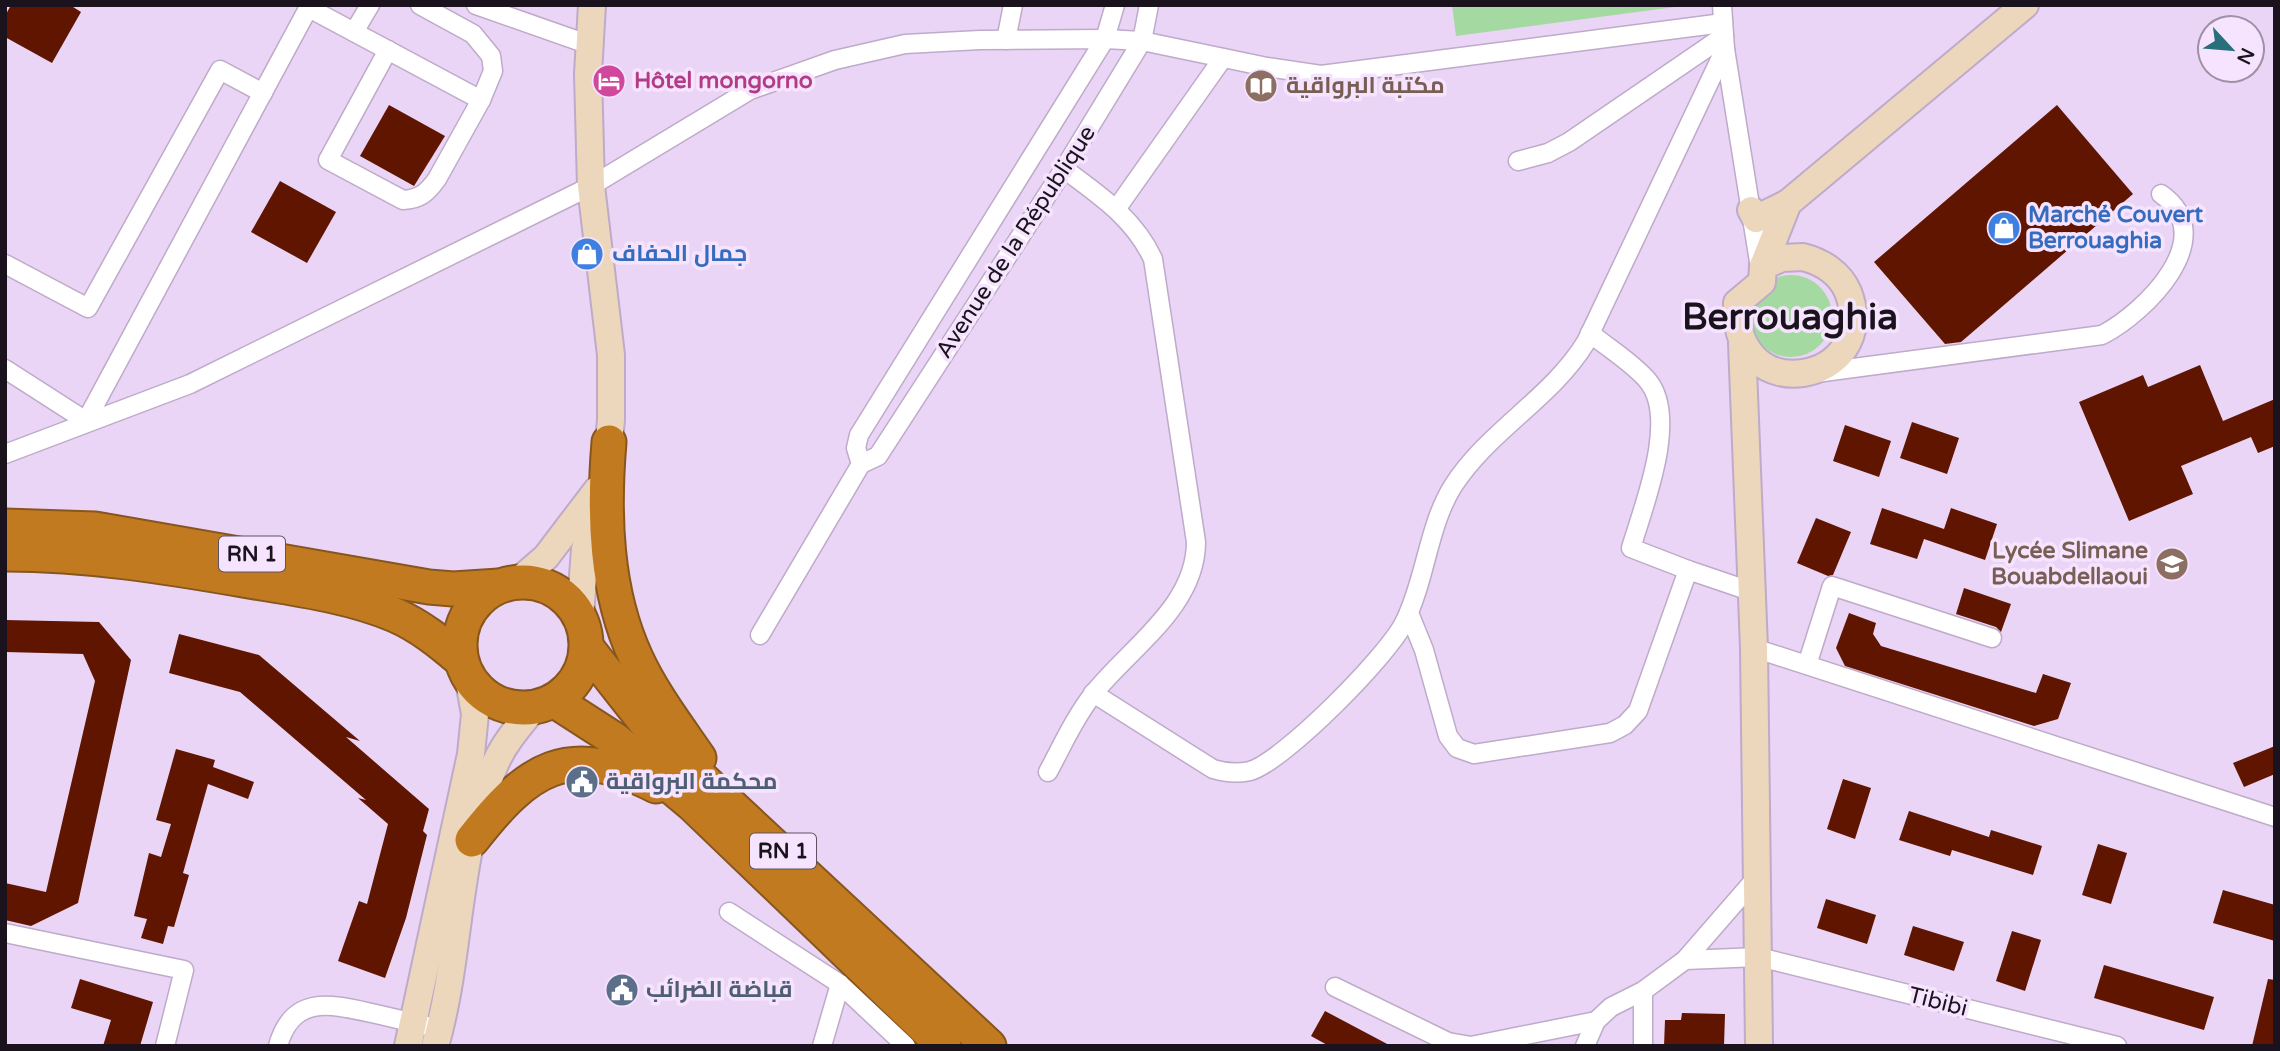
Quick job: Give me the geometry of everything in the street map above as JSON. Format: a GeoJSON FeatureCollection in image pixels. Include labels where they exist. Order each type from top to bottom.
{"type":"FeatureCollection","features":[{"type":"Feature","properties":{"kind":"highway"},"geometry":{"type":"LineString","coordinates":[[608,442],[604,502],[622,621],[636,658],[706,799]]}},
{"type":"Feature","properties":{"kind":"highway","name":"RN 1"},"geometry":{"type":"LineString","coordinates":[[5,526],[95,529],[429,587],[453,589],[537,583],[555,590],[569,601],[584,632],[657,737],[706,799],[944,1046]]}},
{"type":"Feature","properties":{"kind":"highway","name":"RN 1"},"geometry":{"type":"LineString","coordinates":[[5,554],[47,554],[139,562],[358,603],[414,624],[465,670],[486,698],[509,708],[544,705],[614,739],[706,799],[989,1046]]}},
{"type":"Feature","properties":{"kind":"highway"},"geometry":{"type":"LineString","coordinates":[[465,670],[460,638],[466,616],[480,598],[508,584]]}},
{"type":"Feature","properties":{"kind":"highway"},"geometry":{"type":"LineString","coordinates":[[544,705],[578,678],[584,632]]}},
{"type":"Feature","properties":{"kind":"highway","name":"RN 1"},"geometry":{"type":"LineString","coordinates":[[472,840],[512,793],[531,778],[576,763],[604,765],[706,799]]}},
{"type":"Feature","properties":{"kind":"street"},"geometry":{"type":"LineString","coordinates":[[354,32],[370,5]]}},
{"type":"Feature","properties":{"kind":"street"},"geometry":{"type":"LineString","coordinates":[[388,50],[328,160],[403,200],[417,199],[428,191],[481,100],[493,71],[491,57],[484,43],[473,34],[420,5]]}},
{"type":"Feature","properties":{"kind":"street"},"geometry":{"type":"LineString","coordinates":[[476,5],[590,45]]}},
{"type":"Feature","properties":{"kind":"street"},"geometry":{"type":"LineString","coordinates":[[584,632],[585,549],[605,481],[611,355],[591,186],[592,5]]}},
{"type":"Feature","properties":{"kind":"street"},"geometry":{"type":"LineString","coordinates":[[1006,40],[1013,5]]}},
{"type":"Feature","properties":{"kind":"street","name":"Avenue de la République"},"geometry":{"type":"LineString","coordinates":[[861,464],[856,448],[859,435],[1105,40],[1115,5]]}},
{"type":"Feature","properties":{"kind":"street","name":"Avenue de la République"},"geometry":{"type":"LineString","coordinates":[[760,635],[861,464],[878,456],[1064,169],[1142,41],[1149,5]]}},
{"type":"Feature","properties":{"kind":"street"},"geometry":{"type":"LineString","coordinates":[[1751,210],[1756,219],[1788,203],[2025,5]]}},
{"type":"Feature","properties":{"kind":"street"},"geometry":{"type":"LineString","coordinates":[[86,421],[309,6],[481,100]]}},
{"type":"Feature","properties":{"kind":"street"},"geometry":{"type":"LineString","coordinates":[[1724,28],[1763,274]]}},
{"type":"Feature","properties":{"kind":"street"},"geometry":{"type":"LineString","coordinates":[[5,454],[86,421],[137,406],[190,384],[591,186],[750,90],[835,60],[905,44],[1006,40],[1142,41],[1321,75],[1724,28]]}},
{"type":"Feature","properties":{"kind":"street"},"geometry":{"type":"LineString","coordinates":[[1518,161],[1548,153],[1569,142],[1724,28]]}},
{"type":"Feature","properties":{"kind":"street"},"geometry":{"type":"LineString","coordinates":[[1093,694],[1213,769],[1230,774],[1251,771],[1274,759],[1377,662],[1391,646],[1409,613],[1441,510],[1453,487],[1470,464],[1573,363],[1590,333],[1724,28]]}},
{"type":"Feature","properties":{"kind":"street"},"geometry":{"type":"LineString","coordinates":[[1117,208],[1223,58]]}},
{"type":"Feature","properties":{"kind":"street"},"geometry":{"type":"LineString","coordinates":[[5,264],[88,308],[220,70],[263,93]]}},
{"type":"Feature","properties":{"kind":"street"},"geometry":{"type":"LineString","coordinates":[[1048,772],[1093,694],[1172,607],[1187,587],[1196,565],[1196,542],[1158,278],[1146,244],[1117,208],[1064,169]]}},
{"type":"Feature","properties":{"kind":"street"},"geometry":{"type":"LineString","coordinates":[[1742,343],[1754,359],[1777,373],[1797,375],[2102,335],[2121,325],[2171,273],[2181,255],[2184,233],[2181,215],[2173,203],[2161,194]]}},
{"type":"Feature","properties":{"kind":"street"},"geometry":{"type":"LineString","coordinates":[[1763,274],[1788,203]]}},
{"type":"Feature","properties":{"kind":"street"},"geometry":{"type":"LineString","coordinates":[[1759,1046],[1754,648],[1742,343],[1736,324],[1737,303],[1763,274],[1782,258],[1814,260],[1832,270],[1845,285],[1853,305],[1850,334],[1835,360],[1817,371],[1797,375]]}},
{"type":"Feature","properties":{"kind":"street"},"geometry":{"type":"LineString","coordinates":[[1590,333],[1648,381],[1660,412],[1657,457],[1632,548],[1750,591]]}},
{"type":"Feature","properties":{"kind":"street"},"geometry":{"type":"LineString","coordinates":[[5,369],[86,421]]}},
{"type":"Feature","properties":{"kind":"street"},"geometry":{"type":"LineString","coordinates":[[508,584],[546,557],[578,511],[605,481]]}},
{"type":"Feature","properties":{"kind":"street"},"geometry":{"type":"LineString","coordinates":[[1409,613],[1424,650],[1448,736],[1457,748],[1474,754],[1514,748],[1610,733],[1625,725],[1638,711],[1647,692],[1688,570]]}},
{"type":"Feature","properties":{"kind":"street"},"geometry":{"type":"LineString","coordinates":[[1807,665],[1832,586],[1992,638]]}},
{"type":"Feature","properties":{"kind":"street"},"geometry":{"type":"LineString","coordinates":[[1754,648],[2275,817]]}},
{"type":"Feature","properties":{"kind":"street"},"geometry":{"type":"LineString","coordinates":[[424,1036],[471,754],[475,714],[465,670]]}},
{"type":"Feature","properties":{"kind":"street"},"geometry":{"type":"LineString","coordinates":[[424,1036],[472,840],[496,762],[544,705]]}},
{"type":"Feature","properties":{"kind":"street"},"geometry":{"type":"LineString","coordinates":[[1585,1046],[1596,1021],[1611,1007],[1643,992],[1685,960],[1758,876]]}},
{"type":"Feature","properties":{"kind":"street"},"geometry":{"type":"LineString","coordinates":[[729,912],[840,984],[906,1046]]}},
{"type":"Feature","properties":{"kind":"street"},"geometry":{"type":"LineString","coordinates":[[5,933],[184,970],[165,1046]]}},
{"type":"Feature","properties":{"kind":"street","name":"Tibibi"},"geometry":{"type":"LineString","coordinates":[[1685,960],[1759,957],[2118,1046]]}},
{"type":"Feature","properties":{"kind":"street"},"geometry":{"type":"LineString","coordinates":[[822,1046],[840,984]]}},
{"type":"Feature","properties":{"kind":"street"},"geometry":{"type":"LineString","coordinates":[[1335,987],[1448,1042],[1471,1046],[1596,1021]]}},
{"type":"Feature","properties":{"kind":"street"},"geometry":{"type":"LineString","coordinates":[[1643,992],[1643,1046]]}},
{"type":"Feature","properties":{"kind":"street"},"geometry":{"type":"LineString","coordinates":[[278,1046],[289,1021],[313,1006],[341,1006],[424,1036]]}},
{"type":"Feature","properties":{"kind":"green space"},"geometry":{"type":"Polygon","coordinates":[[[1452,5],[1690,5],[1456,36],[1452,5]]]}},
{"type":"Feature","properties":{"kind":"green space"},"geometry":{"type":"Polygon","coordinates":[[[1791,275],[1807,278],[1820,287],[1829,300],[1832,316],[1829,332],[1820,345],[1807,354],[1791,357],[1775,354],[1762,345],[1753,332],[1750,316],[1753,300],[1762,287],[1775,278],[1791,275]]]}},
{"type":"Feature","properties":{"kind":"building"},"geometry":{"type":"Polygon","coordinates":[[[11,5],[70,5],[81,12],[52,63],[5,37],[5,16],[11,5]]]}},
{"type":"Feature","properties":{"kind":"building"},"geometry":{"type":"Polygon","coordinates":[[[389,105],[445,136],[414,186],[360,156],[389,105]]]}},
{"type":"Feature","properties":{"kind":"building","name":"Marché Couvert Berrouaghia"},"geometry":{"type":"Polygon","coordinates":[[[2057,105],[2133,194],[1961,342],[1945,344],[1874,262],[2057,105]]]}},
{"type":"Feature","properties":{"kind":"building"},"geometry":{"type":"Polygon","coordinates":[[[280,181],[336,212],[307,263],[251,232],[280,181]]]}},
{"type":"Feature","properties":{"kind":"building"},"geometry":{"type":"Polygon","coordinates":[[[2200,365],[2223,421],[2275,399],[2275,446],[2258,453],[2251,437],[2181,466],[2193,494],[2129,521],[2079,402],[2143,375],[2148,387],[2200,365]]]}},
{"type":"Feature","properties":{"kind":"building"},"geometry":{"type":"Polygon","coordinates":[[[1912,422],[1959,438],[1947,474],[1900,458],[1912,422]]]}},
{"type":"Feature","properties":{"kind":"building"},"geometry":{"type":"Polygon","coordinates":[[[1845,425],[1891,441],[1879,477],[1833,461],[1845,425]]]}},
{"type":"Feature","properties":{"kind":"building"},"geometry":{"type":"Polygon","coordinates":[[[1882,508],[1944,529],[1951,508],[1997,524],[1985,560],[1924,539],[1917,559],[1870,544],[1882,508]]]}},
{"type":"Feature","properties":{"kind":"building"},"geometry":{"type":"Polygon","coordinates":[[[1816,518],[1851,532],[1833,575],[1828,576],[1797,563],[1816,518]]]}},
{"type":"Feature","properties":{"kind":"building"},"geometry":{"type":"Polygon","coordinates":[[[1964,588],[2011,604],[2001,632],[1996,627],[1956,614],[1964,588]]]}},
{"type":"Feature","properties":{"kind":"building"},"geometry":{"type":"Polygon","coordinates":[[[1849,613],[1876,623],[1873,634],[1881,646],[2036,693],[2043,674],[2071,683],[2058,719],[2034,726],[1845,666],[1836,648],[1849,613]]]}},
{"type":"Feature","properties":{"kind":"building"},"geometry":{"type":"Polygon","coordinates":[[[5,620],[99,622],[131,660],[78,903],[31,926],[5,920],[5,883],[46,892],[95,681],[83,654],[5,652],[5,620]]]}},
{"type":"Feature","properties":{"kind":"building"},"geometry":{"type":"Polygon","coordinates":[[[179,634],[259,655],[360,741],[346,737],[429,809],[423,831],[427,835],[406,918],[385,978],[338,961],[359,901],[367,904],[388,824],[358,798],[366,800],[240,692],[169,673],[179,634]]]}},
{"type":"Feature","properties":{"kind":"building"},"geometry":{"type":"Polygon","coordinates":[[[2275,746],[2275,774],[2244,787],[2233,763],[2275,746]]]}},
{"type":"Feature","properties":{"kind":"building"},"geometry":{"type":"Polygon","coordinates":[[[176,749],[215,760],[213,767],[254,782],[248,799],[208,784],[183,873],[189,875],[174,927],[168,926],[163,944],[141,938],[147,919],[134,916],[149,853],[161,857],[171,824],[156,820],[176,749]]]}},
{"type":"Feature","properties":{"kind":"building"},"geometry":{"type":"Polygon","coordinates":[[[1843,779],[1871,788],[1855,839],[1827,829],[1843,779]]]}},
{"type":"Feature","properties":{"kind":"building"},"geometry":{"type":"Polygon","coordinates":[[[1909,811],[1989,837],[1991,830],[2042,846],[2033,875],[1952,850],[1950,856],[1899,840],[1909,811]]]}},
{"type":"Feature","properties":{"kind":"building"},"geometry":{"type":"Polygon","coordinates":[[[2098,844],[2127,853],[2111,904],[2082,895],[2098,844]]]}},
{"type":"Feature","properties":{"kind":"building"},"geometry":{"type":"Polygon","coordinates":[[[2223,890],[2275,905],[2275,941],[2213,923],[2223,890]]]}},
{"type":"Feature","properties":{"kind":"building"},"geometry":{"type":"Polygon","coordinates":[[[1826,899],[1876,915],[1867,944],[1817,928],[1826,899]]]}},
{"type":"Feature","properties":{"kind":"building"},"geometry":{"type":"Polygon","coordinates":[[[1913,926],[1964,942],[1954,971],[1904,955],[1913,926]]]}},
{"type":"Feature","properties":{"kind":"building"},"geometry":{"type":"Polygon","coordinates":[[[2012,931],[2041,940],[2025,991],[1996,981],[2012,931]]]}},
{"type":"Feature","properties":{"kind":"building"},"geometry":{"type":"Polygon","coordinates":[[[2104,965],[2214,997],[2204,1030],[2094,998],[2104,965]]]}},
{"type":"Feature","properties":{"kind":"building"},"geometry":{"type":"Polygon","coordinates":[[[80,979],[153,1002],[140,1046],[103,1046],[111,1020],[71,1008],[80,979]]]}},
{"type":"Feature","properties":{"kind":"building"},"geometry":{"type":"Polygon","coordinates":[[[2268,979],[2275,980],[2275,1046],[2252,1046],[2268,979]]]}},
{"type":"Feature","properties":{"kind":"building"},"geometry":{"type":"Polygon","coordinates":[[[1325,1011],[1391,1046],[1329,1046],[1311,1036],[1325,1011]]]}},
{"type":"Feature","properties":{"kind":"building"},"geometry":{"type":"Polygon","coordinates":[[[1682,1013],[1725,1014],[1724,1046],[1664,1046],[1665,1020],[1681,1020],[1682,1013]]]}},
{"type":"Feature","properties":{"kind":"place","name":"Hôtel mongorno"},"geometry":{"type":"Point","coordinates":[609,81]}},
{"type":"Feature","properties":{"kind":"place","name":"مكتبة البرواقية"},"geometry":{"type":"Point","coordinates":[1261,86]}},
{"type":"Feature","properties":{"kind":"place","name":"Marché Couvert Berrouaghia"},"geometry":{"type":"Point","coordinates":[2004,228]}},
{"type":"Feature","properties":{"kind":"place","name":"جمال الحفاف"},"geometry":{"type":"Point","coordinates":[587,254]}},
{"type":"Feature","properties":{"kind":"place","name":"Lycée Slimane Bouabdellaoui"},"geometry":{"type":"Point","coordinates":[2172,564]}},
{"type":"Feature","properties":{"kind":"place","name":"محكمة البرواقية"},"geometry":{"type":"Point","coordinates":[582,782]}},
{"type":"Feature","properties":{"kind":"place","name":"قباضة الضرائب"},"geometry":{"type":"Point","coordinates":[622,990]}},
{"type":"Feature","properties":{"kind":"district","name":"Berrouaghia"},"geometry":{"type":"Point","coordinates":[1790,317]}}]}
